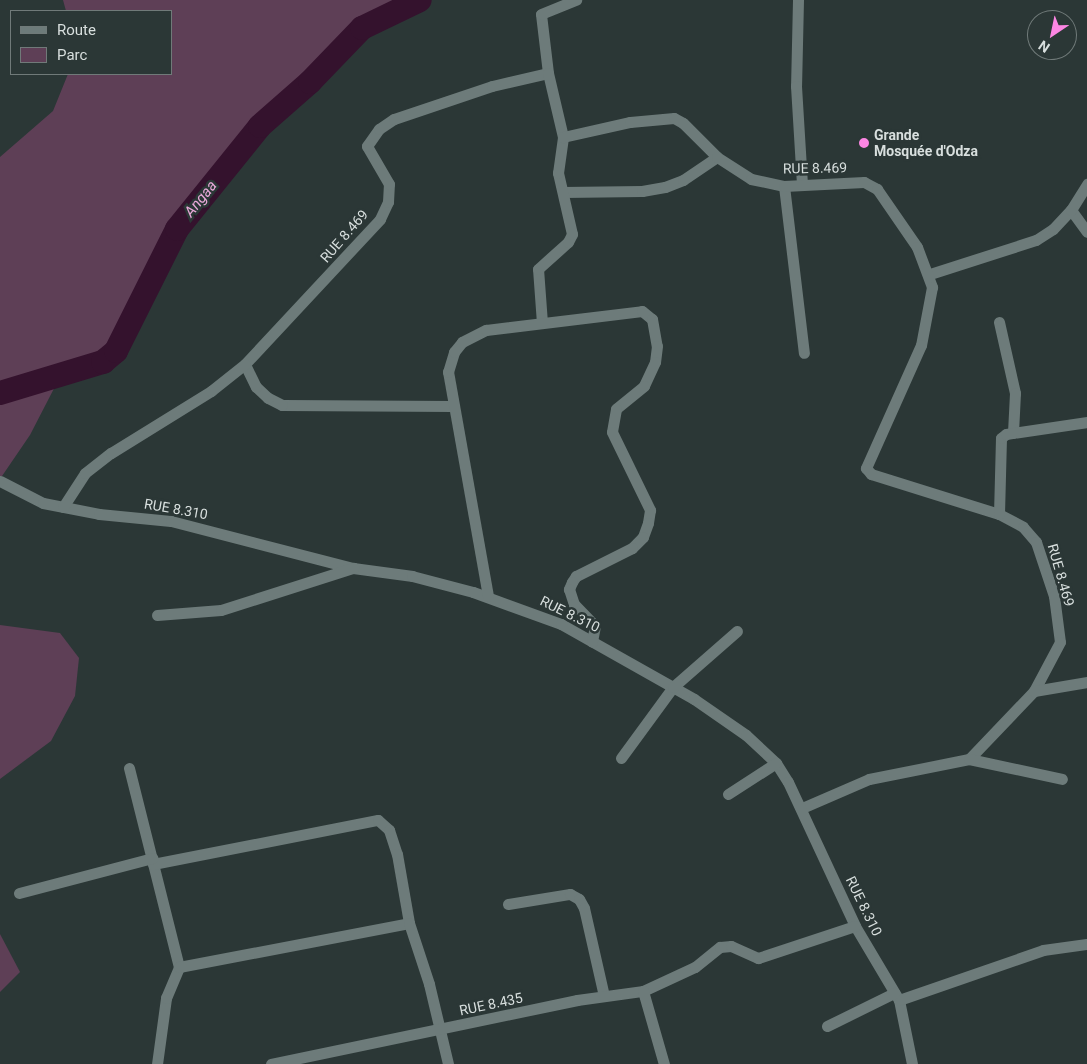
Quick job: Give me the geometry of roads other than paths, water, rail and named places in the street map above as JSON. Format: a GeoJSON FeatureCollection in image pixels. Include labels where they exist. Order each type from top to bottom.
{"type":"FeatureCollection","features":[{"type":"Feature","properties":{"kind":"street"},"geometry":{"type":"LineString","coordinates":[[542,323],[538,269],[572,234],[558,172],[564,137],[548,73],[541,14],[576,0]]}},
{"type":"Feature","properties":{"kind":"street"},"geometry":{"type":"LineString","coordinates":[[798,0],[796,86],[802,184]]}},
{"type":"Feature","properties":{"kind":"street","name":"RUE 8.469"},"geometry":{"type":"LineString","coordinates":[[246,364],[380,219],[388,202],[389,184],[367,146],[379,129],[394,119],[474,92],[548,73]]}},
{"type":"Feature","properties":{"kind":"street","name":"RUE 8.469"},"geometry":{"type":"LineString","coordinates":[[564,137],[630,122],[674,118],[683,123],[718,158],[751,180],[784,186],[802,184],[871,184],[894,210],[930,274],[930,307],[921,345],[866,468],[871,474],[999,514],[1023,527],[1036,542],[1054,596],[1060,642],[1034,691],[969,759]]}},
{"type":"Feature","properties":{"kind":"street"},"geometry":{"type":"LineString","coordinates":[[563,192],[642,191],[665,187],[683,180],[718,158]]}},
{"type":"Feature","properties":{"kind":"street"},"geometry":{"type":"LineString","coordinates":[[930,274],[1036,240],[1052,229],[1071,210],[1087,184]]}},
{"type":"Feature","properties":{"kind":"street"},"geometry":{"type":"LineString","coordinates":[[784,186],[804,353]]}},
{"type":"Feature","properties":{"kind":"street"},"geometry":{"type":"LineString","coordinates":[[1071,210],[1087,232]]}},
{"type":"Feature","properties":{"kind":"street"},"geometry":{"type":"LineString","coordinates":[[488,596],[470,480],[453,406],[448,372],[454,352],[462,342],[486,330],[642,311],[652,319],[657,346],[655,362],[644,386],[616,409],[612,432],[650,510],[644,537],[613,559],[576,576],[569,589],[574,604],[595,626],[592,642]]}},
{"type":"Feature","properties":{"kind":"street"},"geometry":{"type":"LineString","coordinates":[[999,322],[1015,393],[1013,433]]}},
{"type":"Feature","properties":{"kind":"street"},"geometry":{"type":"LineString","coordinates":[[63,507],[85,473],[111,453],[211,391],[246,364],[256,386],[268,398],[282,404],[453,406]]}},
{"type":"Feature","properties":{"kind":"street"},"geometry":{"type":"LineString","coordinates":[[999,514],[1000,444],[1006,434],[1087,422]]}},
{"type":"Feature","properties":{"kind":"street","name":"RUE 8.310"},"geometry":{"type":"LineString","coordinates":[[0,482],[43,503],[99,514],[171,521],[353,568],[412,576],[488,596],[561,624],[673,687],[746,735],[776,763],[802,808],[855,926],[896,997],[912,1064]]}},
{"type":"Feature","properties":{"kind":"street"},"geometry":{"type":"LineString","coordinates":[[157,615],[222,610],[353,568]]}},
{"type":"Feature","properties":{"kind":"street"},"geometry":{"type":"LineString","coordinates":[[621,758],[673,687],[737,631]]}},
{"type":"Feature","properties":{"kind":"street"},"geometry":{"type":"LineString","coordinates":[[1034,691],[1087,682]]}},
{"type":"Feature","properties":{"kind":"street"},"geometry":{"type":"LineString","coordinates":[[802,808],[869,779],[969,759],[1062,779]]}},
{"type":"Feature","properties":{"kind":"street"},"geometry":{"type":"LineString","coordinates":[[728,794],[776,763]]}},
{"type":"Feature","properties":{"kind":"street"},"geometry":{"type":"LineString","coordinates":[[129,768],[179,967],[166,998],[157,1064]]}},
{"type":"Feature","properties":{"kind":"street"},"geometry":{"type":"LineString","coordinates":[[20,893],[152,861],[378,820],[389,830],[397,854],[410,923],[441,1029],[448,1064]]}},
{"type":"Feature","properties":{"kind":"street"},"geometry":{"type":"LineString","coordinates":[[508,904],[570,894],[579,898],[584,908],[604,996]]}},
{"type":"Feature","properties":{"kind":"street"},"geometry":{"type":"LineString","coordinates":[[179,967],[410,923]]}},
{"type":"Feature","properties":{"kind":"street","name":"RUE 8.435"},"geometry":{"type":"LineString","coordinates":[[270,1064],[604,996],[643,991],[695,967],[720,947],[731,946],[758,958],[855,926]]}},
{"type":"Feature","properties":{"kind":"street"},"geometry":{"type":"LineString","coordinates":[[827,1026],[896,997],[1043,950],[1087,944]]}},
{"type":"Feature","properties":{"kind":"street"},"geometry":{"type":"LineString","coordinates":[[643,991],[664,1064]]}},
{"type":"Feature","properties":{"kind":"waterway","name":"Angaa"},"geometry":{"type":"LineString","coordinates":[[0,393],[103,362],[116,351],[177,229],[260,126],[310,82],[362,28],[420,0]]}},
{"type":"Feature","properties":{"kind":"place","name":"Grande Mosquée d'Odza"},"geometry":{"type":"Point","coordinates":[864,143]}}]}
